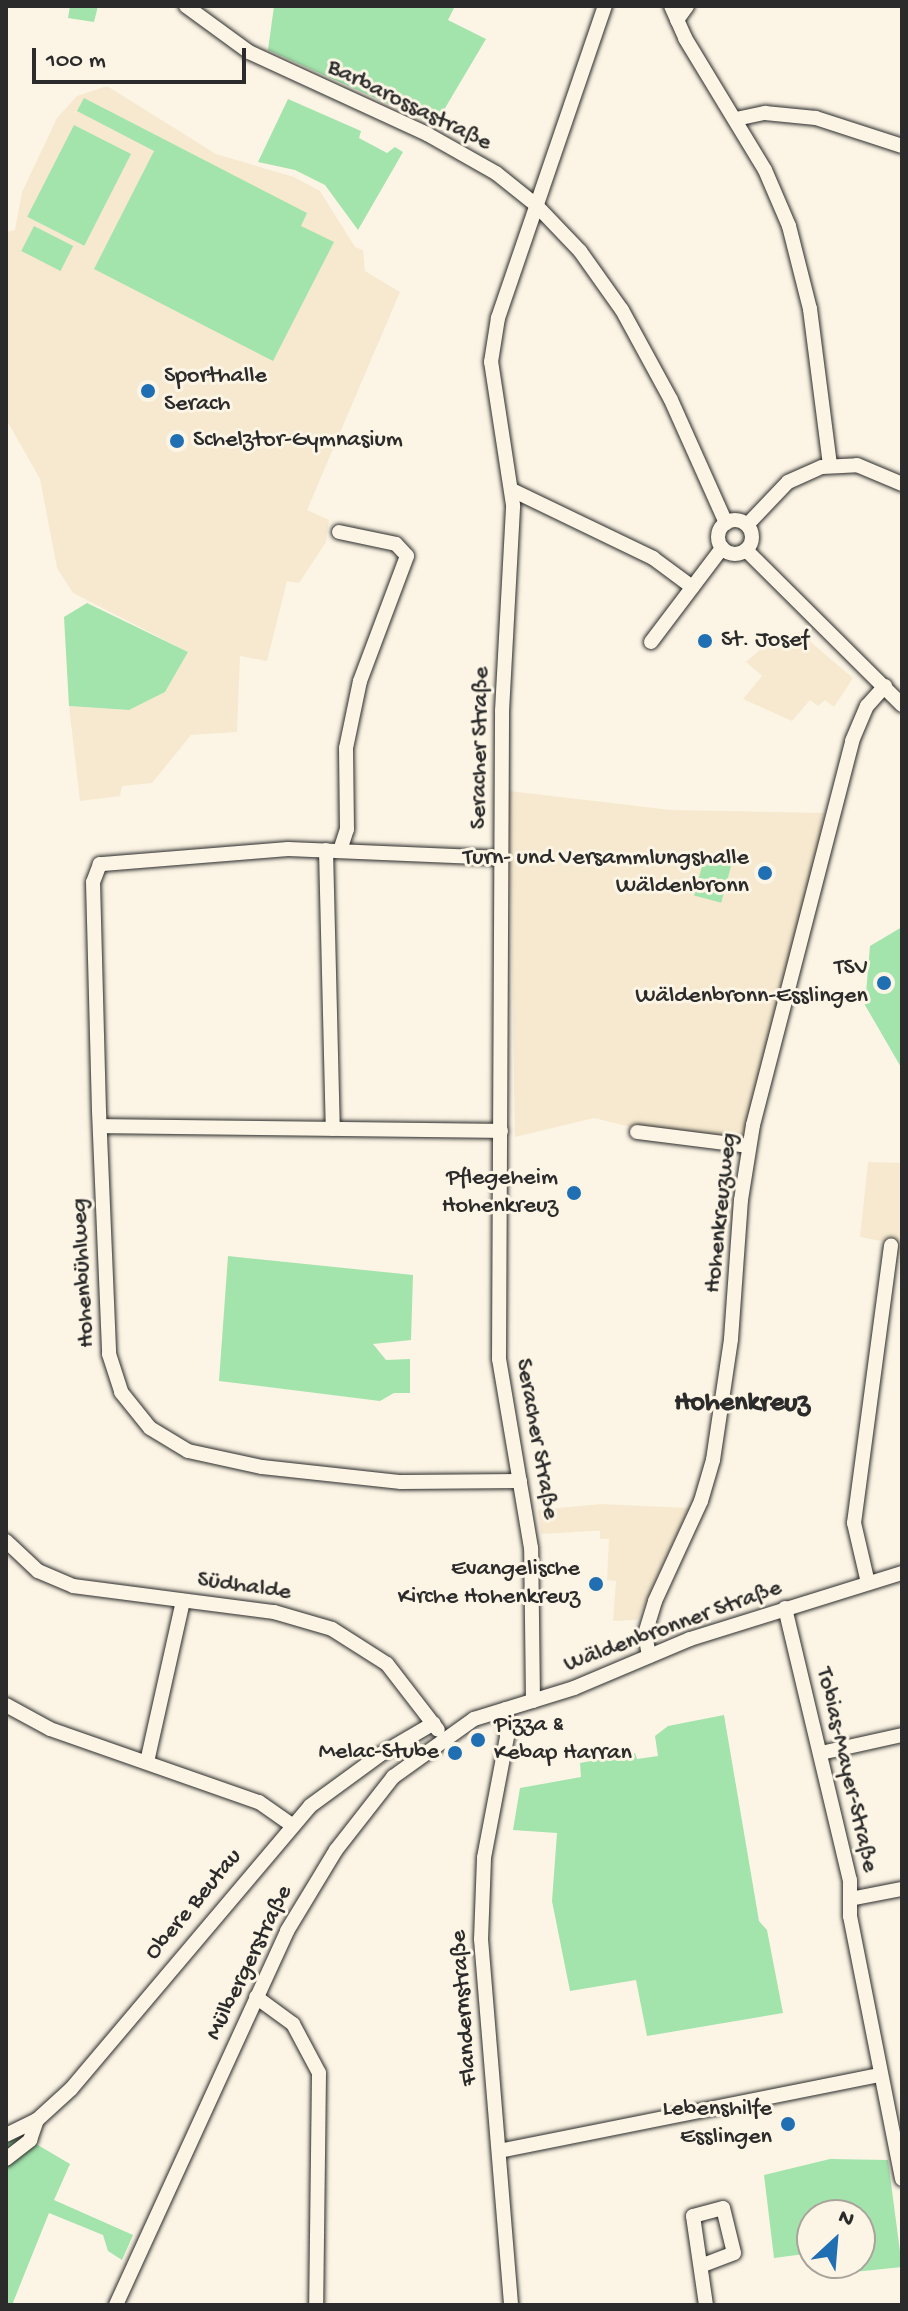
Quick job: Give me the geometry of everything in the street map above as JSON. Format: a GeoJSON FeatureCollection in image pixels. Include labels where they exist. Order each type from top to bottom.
{"type":"FeatureCollection","features":[{"type":"Feature","properties":{"kind":"street","name":"Barbarossastraße"},"geometry":{"type":"LineString","coordinates":[[186,6],[249,52],[427,134],[496,173],[536,205],[589,261],[630,323],[726,523]]}},
{"type":"Feature","properties":{"kind":"street","name":"Seracher Straße"},"geometry":{"type":"LineString","coordinates":[[533,1701],[533,1565],[499,1359],[501,858],[512,490],[493,393],[491,352],[536,205],[605,6]]}},
{"type":"Feature","properties":{"kind":"street"},"geometry":{"type":"LineString","coordinates":[[687,6],[674,13],[779,199],[801,266],[830,465]]}},
{"type":"Feature","properties":{"kind":"street"},"geometry":{"type":"LineString","coordinates":[[736,119],[765,113],[816,118],[902,146]]}},
{"type":"Feature","properties":{"kind":"street"},"geometry":{"type":"LineString","coordinates":[[747,525],[788,482],[830,465],[866,467],[902,484]]}},
{"type":"Feature","properties":{"kind":"street"},"geometry":{"type":"LineString","coordinates":[[512,490],[658,560],[692,587]]}},
{"type":"Feature","properties":{"kind":"street"},"geometry":{"type":"LineString","coordinates":[[726,523],[747,525],[752,536],[746,550],[734,555],[722,548],[718,537],[726,523]]}},
{"type":"Feature","properties":{"kind":"street"},"geometry":{"type":"LineString","coordinates":[[333,1129],[333,850],[347,829],[347,738],[368,650],[406,561],[403,549],[339,532]]}},
{"type":"Feature","properties":{"kind":"street"},"geometry":{"type":"LineString","coordinates":[[651,642],[722,548]]}},
{"type":"Feature","properties":{"kind":"street"},"geometry":{"type":"LineString","coordinates":[[746,550],[902,705]]}},
{"type":"Feature","properties":{"kind":"street","name":"Hohenkreuzweg"},"geometry":{"type":"LineString","coordinates":[[649,1656],[645,1634],[655,1601],[701,1501],[713,1460],[736,1303],[748,1146],[849,749],[864,712],[885,686]]}},
{"type":"Feature","properties":{"kind":"street"},"geometry":{"type":"LineString","coordinates":[[333,850],[501,858]]}},
{"type":"Feature","properties":{"kind":"street","name":"Hohenbühlweg"},"geometry":{"type":"LineString","coordinates":[[333,850],[112,861],[96,869],[100,1126],[109,1354],[121,1392],[150,1428],[197,1454],[262,1467],[441,1484],[520,1481]]}},
{"type":"Feature","properties":{"kind":"street"},"geometry":{"type":"LineString","coordinates":[[100,1126],[501,1131]]}},
{"type":"Feature","properties":{"kind":"street"},"geometry":{"type":"LineString","coordinates":[[637,1132],[748,1146]]}},
{"type":"Feature","properties":{"kind":"street"},"geometry":{"type":"LineString","coordinates":[[868,1583],[854,1523],[891,1245]]}},
{"type":"Feature","properties":{"kind":"street","name":"Südhalde"},"geometry":{"type":"LineString","coordinates":[[6,1541],[31,1566],[64,1583],[287,1614],[342,1634],[395,1671],[443,1737]]}},
{"type":"Feature","properties":{"kind":"street","name":"Wäldenbronner Straße"},"geometry":{"type":"LineString","coordinates":[[506,1709],[785,1608],[902,1573]]}},
{"type":"Feature","properties":{"kind":"street"},"geometry":{"type":"LineString","coordinates":[[147,1762],[183,1601]]}},
{"type":"Feature","properties":{"kind":"street","name":"Tobias-Mayer-Straße"},"geometry":{"type":"LineString","coordinates":[[785,1608],[821,1753],[902,2179]]}},
{"type":"Feature","properties":{"kind":"street"},"geometry":{"type":"LineString","coordinates":[[6,1705],[50,1729],[259,1802],[292,1825]]}},
{"type":"Feature","properties":{"kind":"street","name":"Mülbergerstraße"},"geometry":{"type":"LineString","coordinates":[[116,2305],[256,1997],[305,1898],[361,1814],[393,1777],[443,1737],[506,1709]]}},
{"type":"Feature","properties":{"kind":"street","name":"Flandernstraße"},"geometry":{"type":"LineString","coordinates":[[506,1709],[499,1774],[484,1858],[481,1939],[511,2305]]}},
{"type":"Feature","properties":{"kind":"street","name":"Obere Beutau"},"geometry":{"type":"LineString","coordinates":[[6,2135],[37,2120],[71,2089],[292,1825],[340,1781],[434,1723]]}},
{"type":"Feature","properties":{"kind":"street"},"geometry":{"type":"LineString","coordinates":[[821,1753],[902,1735]]}},
{"type":"Feature","properties":{"kind":"street"},"geometry":{"type":"LineString","coordinates":[[850,1899],[902,1889]]}},
{"type":"Feature","properties":{"kind":"street"},"geometry":{"type":"LineString","coordinates":[[256,1997],[293,2024],[319,2073],[316,2305]]}},
{"type":"Feature","properties":{"kind":"street"},"geometry":{"type":"LineString","coordinates":[[499,2151],[881,2075]]}},
{"type":"Feature","properties":{"kind":"street"},"geometry":{"type":"LineString","coordinates":[[6,2159],[30,2140],[37,2120]]}},
{"type":"Feature","properties":{"kind":"street"},"geometry":{"type":"LineString","coordinates":[[703,2265],[706,2305]]}},
{"type":"Feature","properties":{"kind":"shaded area","name":"Schelztor-Gymnasium"},"geometry":{"type":"Polygon","coordinates":[[[107,86],[216,154],[294,177],[320,191],[355,247],[363,250],[365,271],[400,292],[307,510],[329,520],[326,542],[299,583],[287,581],[267,661],[240,656],[237,732],[191,735],[152,783],[122,786],[120,796],[80,801],[69,706],[129,710],[165,692],[188,652],[73,593],[57,568],[40,479],[6,419],[6,232],[15,230],[22,192],[57,118],[77,96],[107,86]]]}},
{"type":"Feature","properties":{"kind":"shaded area"},"geometry":{"type":"Polygon","coordinates":[[[799,632],[853,678],[834,707],[825,700],[818,706],[810,700],[792,721],[743,699],[762,676],[746,662],[774,637],[788,645],[799,632]]]}},
{"type":"Feature","properties":{"kind":"shaded area"},"geometry":{"type":"Polygon","coordinates":[[[509,791],[671,810],[824,813],[815,868],[743,1137],[635,1128],[594,1118],[515,1137],[509,791]]]}},
{"type":"Feature","properties":{"kind":"shaded area"},"geometry":{"type":"Polygon","coordinates":[[[868,1162],[902,1163],[902,1255],[896,1254],[897,1244],[860,1237],[868,1162]]]}},
{"type":"Feature","properties":{"kind":"shaded area"},"geometry":{"type":"Polygon","coordinates":[[[601,1504],[689,1508],[637,1620],[613,1621],[616,1581],[607,1580],[609,1539],[600,1539],[600,1531],[541,1534],[538,1510],[601,1504]]]}},
{"type":"Feature","properties":{"kind":"green space"},"geometry":{"type":"Polygon","coordinates":[[[70,6],[98,6],[94,22],[68,18],[70,6]]]}},
{"type":"Feature","properties":{"kind":"green space"},"geometry":{"type":"Polygon","coordinates":[[[274,6],[455,6],[448,20],[486,39],[435,125],[268,50],[274,6]]]}},
{"type":"Feature","properties":{"kind":"green space"},"geometry":{"type":"Polygon","coordinates":[[[84,98],[307,213],[301,226],[334,242],[273,361],[94,269],[154,151],[77,111],[84,98]]]}},
{"type":"Feature","properties":{"kind":"green space"},"geometry":{"type":"Polygon","coordinates":[[[288,99],[361,131],[359,138],[387,153],[395,147],[403,152],[358,230],[325,185],[295,170],[258,162],[288,99]]]}},
{"type":"Feature","properties":{"kind":"green space"},"geometry":{"type":"Polygon","coordinates":[[[74,125],[131,154],[84,246],[27,217],[74,125]]]}},
{"type":"Feature","properties":{"kind":"green space"},"geometry":{"type":"Polygon","coordinates":[[[34,226],[73,246],[60,271],[21,251],[34,226]]]}},
{"type":"Feature","properties":{"kind":"green space"},"geometry":{"type":"Polygon","coordinates":[[[87,603],[188,652],[165,692],[129,710],[69,706],[64,617],[87,603]]]}},
{"type":"Feature","properties":{"kind":"green space"},"geometry":{"type":"Polygon","coordinates":[[[705,855],[732,862],[721,903],[694,896],[705,855]]]}},
{"type":"Feature","properties":{"kind":"green space","name":"TSV Wäldenbronn-Esslingen"},"geometry":{"type":"Polygon","coordinates":[[[902,927],[902,1069],[865,1005],[870,946],[902,927]]]}},
{"type":"Feature","properties":{"kind":"green space"},"geometry":{"type":"Polygon","coordinates":[[[228,1256],[413,1275],[411,1340],[373,1344],[386,1360],[410,1359],[410,1393],[394,1393],[380,1401],[219,1381],[228,1256]]]}},
{"type":"Feature","properties":{"kind":"green space"},"geometry":{"type":"Polygon","coordinates":[[[724,1715],[759,1921],[767,1930],[783,2013],[647,2036],[636,1980],[570,1991],[552,1901],[557,1833],[513,1830],[520,1788],[581,1777],[580,1763],[635,1753],[637,1759],[658,1756],[655,1736],[668,1726],[724,1715]]]}},
{"type":"Feature","properties":{"kind":"green space"},"geometry":{"type":"Polygon","coordinates":[[[21,2135],[70,2164],[54,2200],[133,2235],[122,2260],[108,2251],[103,2235],[49,2213],[12,2305],[6,2305],[6,2140],[21,2135]]]}},
{"type":"Feature","properties":{"kind":"green space"},"geometry":{"type":"Polygon","coordinates":[[[830,2159],[888,2160],[902,2267],[876,2270],[876,2199],[796,2199],[796,2255],[774,2258],[764,2175],[830,2159]]]}},
{"type":"Feature","properties":{"kind":"place","name":"Sporthalle Serach"},"geometry":{"type":"Point","coordinates":[148,391]}},
{"type":"Feature","properties":{"kind":"place","name":"Schelztor-Gymnasium"},"geometry":{"type":"Point","coordinates":[177,441]}},
{"type":"Feature","properties":{"kind":"place","name":"St. Josef"},"geometry":{"type":"Point","coordinates":[705,641]}},
{"type":"Feature","properties":{"kind":"place","name":"Turn- und Versammlungshalle Wäldenbronn"},"geometry":{"type":"Point","coordinates":[765,873]}},
{"type":"Feature","properties":{"kind":"place","name":"TSV Wäldenbronn-Esslingen"},"geometry":{"type":"Point","coordinates":[884,983]}},
{"type":"Feature","properties":{"kind":"place","name":"Pflegeheim Hohenkreuz"},"geometry":{"type":"Point","coordinates":[574,1193]}},
{"type":"Feature","properties":{"kind":"place","name":"Evangelische Kirche Hohenkreuz"},"geometry":{"type":"Point","coordinates":[596,1584]}},
{"type":"Feature","properties":{"kind":"place","name":"Pizza & Kebap Harran"},"geometry":{"type":"Point","coordinates":[478,1740]}},
{"type":"Feature","properties":{"kind":"place","name":"Melac-Stube"},"geometry":{"type":"Point","coordinates":[455,1753]}},
{"type":"Feature","properties":{"kind":"place","name":"Lebenshilfe Esslingen"},"geometry":{"type":"Point","coordinates":[788,2124]}},
{"type":"Feature","properties":{"kind":"district","name":"Hohenkreuz"},"geometry":{"type":"Point","coordinates":[742,1404]}}]}
